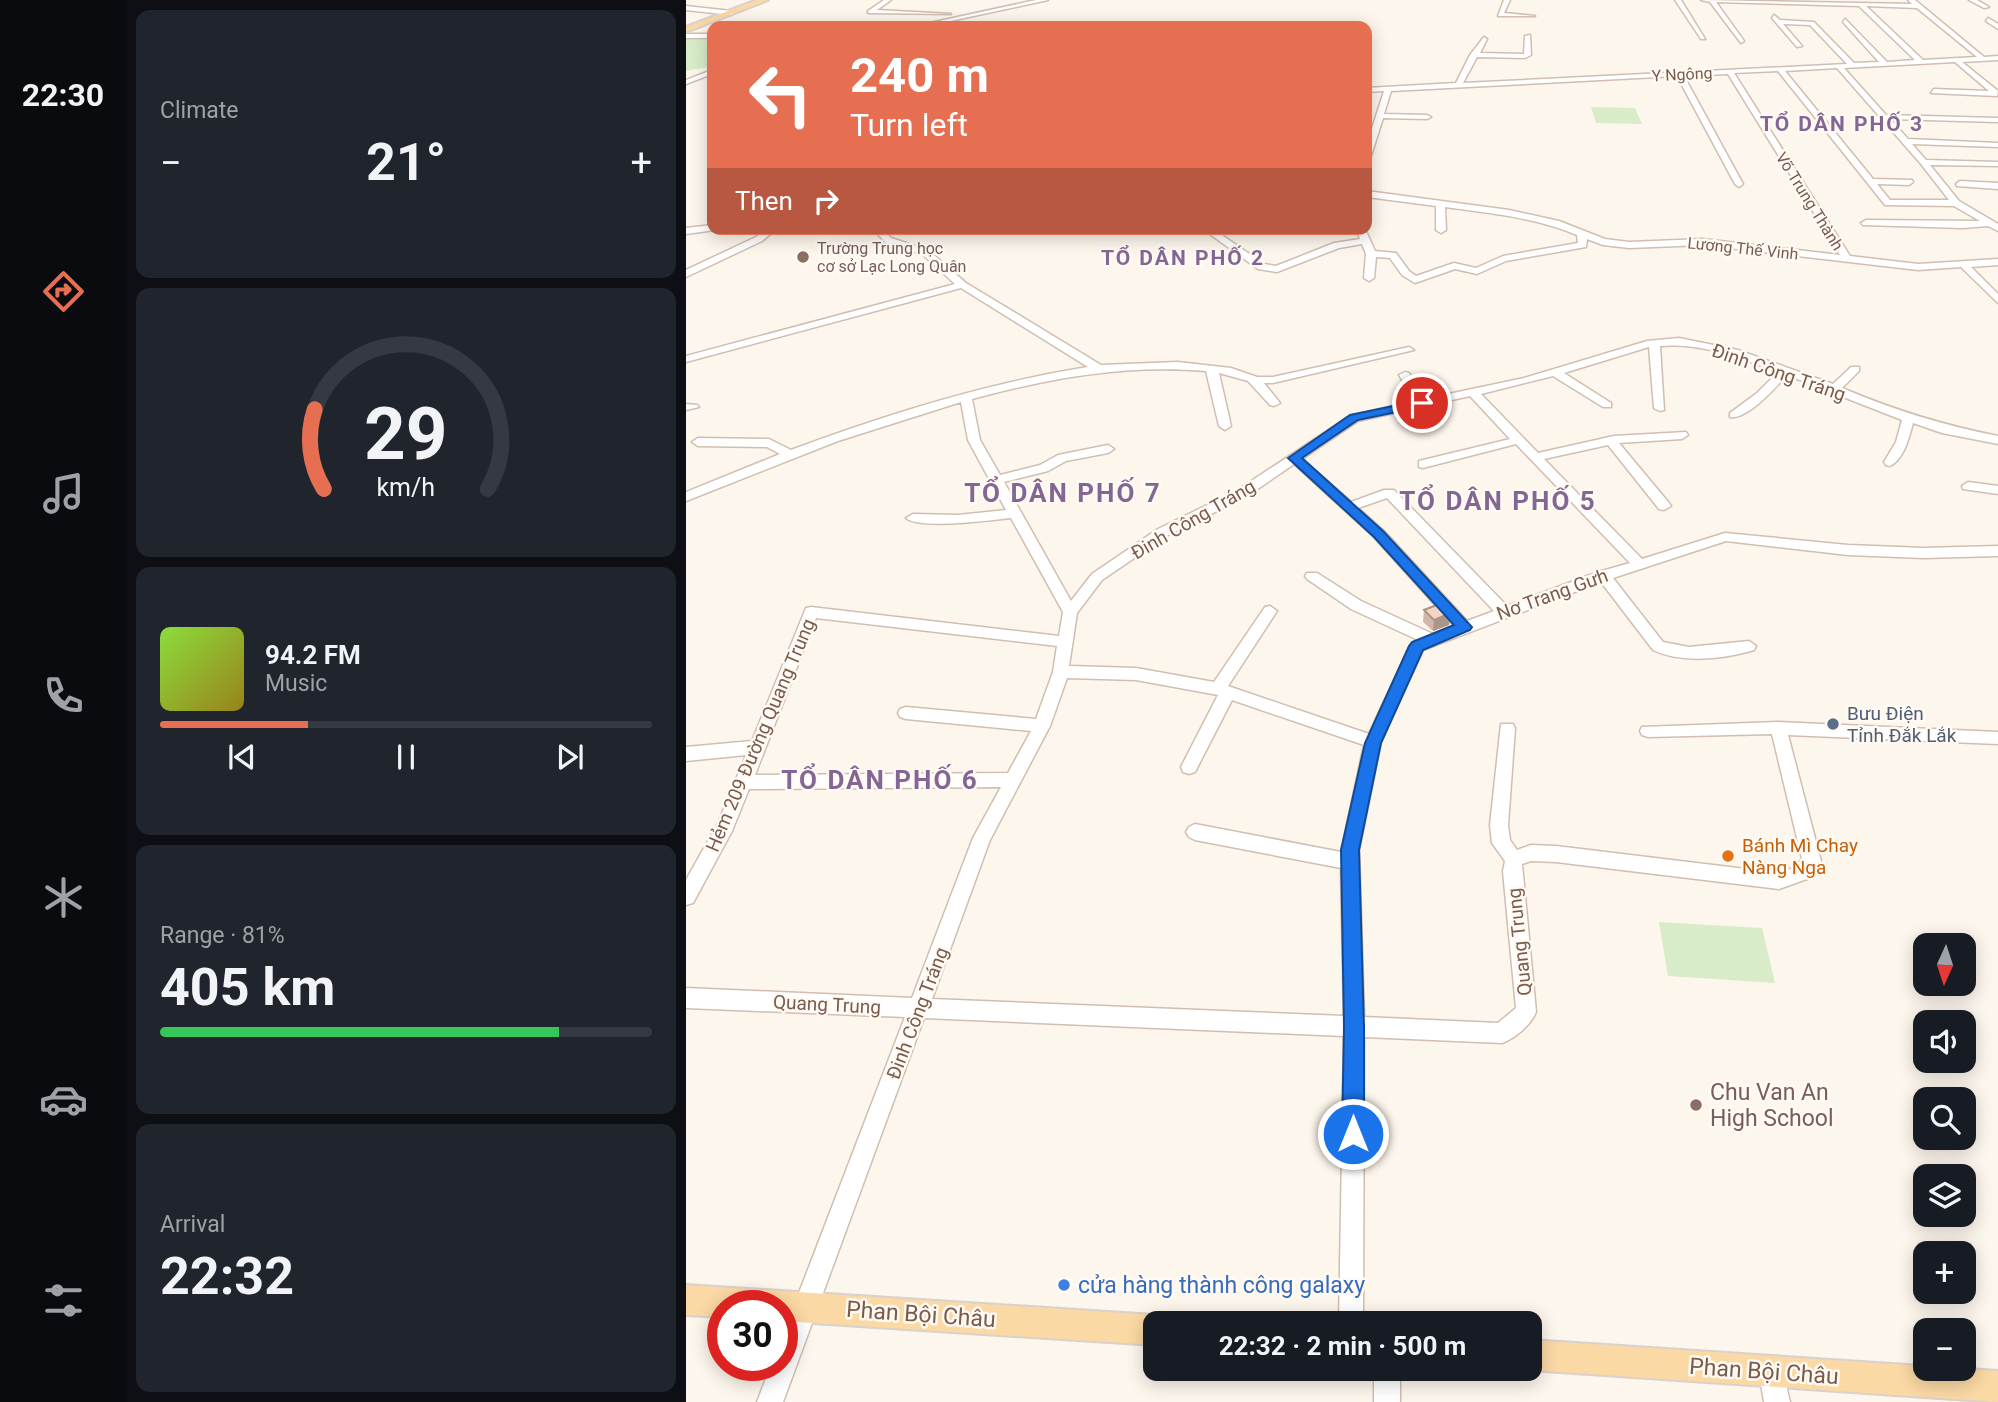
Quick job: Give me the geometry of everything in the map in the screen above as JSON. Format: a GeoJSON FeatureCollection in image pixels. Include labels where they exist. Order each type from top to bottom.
{"type":"FeatureCollection","features":[{"type":"Feature","properties":{"kind":"main road"},"geometry":{"type":"LineString","coordinates":[[713,21],[764,0]]}},
{"type":"Feature","properties":{"kind":"main road"},"geometry":{"type":"LineString","coordinates":[[686,33],[707,24]]}},
{"type":"Feature","properties":{"kind":"main road","name":"Phan Bội Châu"},"geometry":{"type":"LineString","coordinates":[[686,1300],[1143,1329]]}},
{"type":"Feature","properties":{"kind":"main road","name":"Phan Bội Châu"},"geometry":{"type":"LineString","coordinates":[[1542,1356],[1998,1387]]}},
{"type":"Feature","properties":{"kind":"street"},"geometry":{"type":"LineString","coordinates":[[888,0],[870,12],[975,15]]}},
{"type":"Feature","properties":{"kind":"street"},"geometry":{"type":"LineString","coordinates":[[944,21],[1045,0]]}},
{"type":"Feature","properties":{"kind":"street"},"geometry":{"type":"LineString","coordinates":[[1507,0],[1500,15],[1532,16]]}},
{"type":"Feature","properties":{"kind":"street"},"geometry":{"type":"LineString","coordinates":[[1678,0],[1703,38]]}},
{"type":"Feature","properties":{"kind":"street"},"geometry":{"type":"LineString","coordinates":[[1704,0],[1919,6]]}},
{"type":"Feature","properties":{"kind":"street"},"geometry":{"type":"LineString","coordinates":[[1712,0],[1741,41]]}},
{"type":"Feature","properties":{"kind":"street"},"geometry":{"type":"LineString","coordinates":[[1911,0],[1983,59]]}},
{"type":"Feature","properties":{"kind":"street"},"geometry":{"type":"LineString","coordinates":[[1972,0],[1986,8]]}},
{"type":"Feature","properties":{"kind":"street"},"geometry":{"type":"LineString","coordinates":[[1761,2],[1799,46]]}},
{"type":"Feature","properties":{"kind":"street"},"geometry":{"type":"LineString","coordinates":[[1861,5],[1922,62]]}},
{"type":"Feature","properties":{"kind":"street"},"geometry":{"type":"LineString","coordinates":[[930,13],[936,6]]}},
{"type":"Feature","properties":{"kind":"street"},"geometry":{"type":"LineString","coordinates":[[686,8],[731,13]]}},
{"type":"Feature","properties":{"kind":"street"},"geometry":{"type":"LineString","coordinates":[[1988,20],[1998,27]]}},
{"type":"Feature","properties":{"kind":"street"},"geometry":{"type":"LineString","coordinates":[[1778,22],[1810,22],[1852,65]]}},
{"type":"Feature","properties":{"kind":"street"},"geometry":{"type":"LineString","coordinates":[[1845,22],[1885,64]]}},
{"type":"Feature","properties":{"kind":"street"},"geometry":{"type":"LineString","coordinates":[[686,33],[707,35]]}},
{"type":"Feature","properties":{"kind":"street"},"geometry":{"type":"LineString","coordinates":[[1473,55],[1528,55],[1528,36]]}},
{"type":"Feature","properties":{"kind":"street"},"geometry":{"type":"LineString","coordinates":[[1458,86],[1484,39]]}},
{"type":"Feature","properties":{"kind":"street"},"geometry":{"type":"LineString","coordinates":[[1819,40],[1829,40]]}},
{"type":"Feature","properties":{"kind":"street","name":"Y Ngông"},"geometry":{"type":"LineString","coordinates":[[1372,90],[1998,58]]}},
{"type":"Feature","properties":{"kind":"street"},"geometry":{"type":"LineString","coordinates":[[1956,60],[1996,91]]}},
{"type":"Feature","properties":{"kind":"street"},"geometry":{"type":"LineString","coordinates":[[1839,66],[1924,162],[1956,203],[1994,226]]}},
{"type":"Feature","properties":{"kind":"street"},"geometry":{"type":"LineString","coordinates":[[1780,69],[1888,203],[1956,203]]}},
{"type":"Feature","properties":{"kind":"street"},"geometry":{"type":"LineString","coordinates":[[687,78],[707,72]]}},
{"type":"Feature","properties":{"kind":"street","name":"Võ Trung Thành"},"geometry":{"type":"LineString","coordinates":[[1730,72],[1847,259]]}},
{"type":"Feature","properties":{"kind":"street"},"geometry":{"type":"LineString","coordinates":[[1679,74],[1739,184]]}},
{"type":"Feature","properties":{"kind":"street"},"geometry":{"type":"LineString","coordinates":[[687,78],[707,80]]}},
{"type":"Feature","properties":{"kind":"street"},"geometry":{"type":"LineString","coordinates":[[1372,141],[1388,89]]}},
{"type":"Feature","properties":{"kind":"street"},"geometry":{"type":"LineString","coordinates":[[1934,91],[1996,91]]}},
{"type":"Feature","properties":{"kind":"street"},"geometry":{"type":"LineString","coordinates":[[1380,116],[1427,117]]}},
{"type":"Feature","properties":{"kind":"street"},"geometry":{"type":"LineString","coordinates":[[1884,117],[1998,120]]}},
{"type":"Feature","properties":{"kind":"street"},"geometry":{"type":"LineString","coordinates":[[1906,141],[1998,145]]}},
{"type":"Feature","properties":{"kind":"street"},"geometry":{"type":"LineString","coordinates":[[1924,162],[1998,164]]}},
{"type":"Feature","properties":{"kind":"street"},"geometry":{"type":"LineString","coordinates":[[1869,181],[1909,182]]}},
{"type":"Feature","properties":{"kind":"street"},"geometry":{"type":"LineString","coordinates":[[1960,184],[1998,186]]}},
{"type":"Feature","properties":{"kind":"street","name":"Lương Thế Vinh"},"geometry":{"type":"LineString","coordinates":[[1372,195],[1509,212],[1556,223],[1603,242],[1616,244],[1703,242],[1919,267],[1998,262]]}},
{"type":"Feature","properties":{"kind":"street"},"geometry":{"type":"LineString","coordinates":[[1440,204],[1441,230]]}},
{"type":"Feature","properties":{"kind":"street"},"geometry":{"type":"LineString","coordinates":[[1866,223],[1994,226]]}},
{"type":"Feature","properties":{"kind":"street"},"geometry":{"type":"LineString","coordinates":[[686,231],[707,229]]}},
{"type":"Feature","properties":{"kind":"street"},"geometry":{"type":"LineString","coordinates":[[1371,254],[1393,256],[1408,276],[1415,280],[1454,266],[1477,271],[1503,259],[1580,246],[1584,243],[1581,233]]}},
{"type":"Feature","properties":{"kind":"street"},"geometry":{"type":"LineString","coordinates":[[686,274],[764,235]]}},
{"type":"Feature","properties":{"kind":"street"},"geometry":{"type":"LineString","coordinates":[[883,235],[888,240],[925,252],[962,285],[1098,368]]}},
{"type":"Feature","properties":{"kind":"street"},"geometry":{"type":"LineString","coordinates":[[1216,235],[1261,267],[1277,269],[1337,245],[1367,241]]}},
{"type":"Feature","properties":{"kind":"street"},"geometry":{"type":"LineString","coordinates":[[1364,235],[1371,254],[1369,278]]}},
{"type":"Feature","properties":{"kind":"street"},"geometry":{"type":"LineString","coordinates":[[1965,266],[1998,300]]}},
{"type":"Feature","properties":{"kind":"street"},"geometry":{"type":"LineString","coordinates":[[686,359],[962,285]]}},
{"type":"Feature","properties":{"kind":"street","name":"Đinh Công Tráng"},"geometry":{"type":"LineString","coordinates":[[771,1402],[982,838],[1042,726],[1061,672],[1070,612],[1097,577],[1163,532],[1241,494],[1354,418],[1554,372],[1654,343],[1679,341],[1734,352],[1908,418],[1942,429],[1998,440]]}},
{"type":"Feature","properties":{"kind":"street"},"geometry":{"type":"LineString","coordinates":[[1654,343],[1660,408]]}},
{"type":"Feature","properties":{"kind":"street"},"geometry":{"type":"LineString","coordinates":[[686,497],[787,453],[859,428],[1030,381],[1098,368],[1174,364],[1233,372],[1253,380],[1273,380],[1409,350]]}},
{"type":"Feature","properties":{"kind":"street"},"geometry":{"type":"LineString","coordinates":[[1213,369],[1225,426]]}},
{"type":"Feature","properties":{"kind":"street"},"geometry":{"type":"LineString","coordinates":[[1835,389],[1855,369]]}},
{"type":"Feature","properties":{"kind":"street"},"geometry":{"type":"LineString","coordinates":[[1734,415],[1786,370]]}},
{"type":"Feature","properties":{"kind":"street"},"geometry":{"type":"LineString","coordinates":[[1554,372],[1607,405]]}},
{"type":"Feature","properties":{"kind":"street"},"geometry":{"type":"LineString","coordinates":[[1405,375],[1422,403]]}},
{"type":"Feature","properties":{"kind":"street"},"geometry":{"type":"LineString","coordinates":[[1253,380],[1274,403]]}},
{"type":"Feature","properties":{"kind":"street"},"geometry":{"type":"LineString","coordinates":[[1472,392],[1638,563]]}},
{"type":"Feature","properties":{"kind":"street"},"geometry":{"type":"LineString","coordinates":[[966,397],[974,439],[1070,612]]}},
{"type":"Feature","properties":{"kind":"street"},"geometry":{"type":"LineString","coordinates":[[1890,462],[1902,442],[1908,418]]}},
{"type":"Feature","properties":{"kind":"street"},"geometry":{"type":"LineString","coordinates":[[1536,457],[1611,441],[1682,435]]}},
{"type":"Feature","properties":{"kind":"street"},"geometry":{"type":"LineString","coordinates":[[1423,464],[1519,440]]}},
{"type":"Feature","properties":{"kind":"street"},"geometry":{"type":"LineString","coordinates":[[1611,441],[1664,506]]}},
{"type":"Feature","properties":{"kind":"street"},"geometry":{"type":"LineString","coordinates":[[698,442],[769,443],[787,453]]}},
{"type":"Feature","properties":{"kind":"street"},"geometry":{"type":"LineString","coordinates":[[997,480],[1050,466],[1062,458],[1108,449]]}},
{"type":"Feature","properties":{"kind":"street"},"geometry":{"type":"LineString","coordinates":[[1294,458],[1379,534],[1464,627]]}},
{"type":"Feature","properties":{"kind":"street"},"geometry":{"type":"LineString","coordinates":[[1968,486],[1998,491]]}},
{"type":"Feature","properties":{"kind":"street"},"geometry":{"type":"LineString","coordinates":[[1349,507],[1389,493],[1503,611]]}},
{"type":"Feature","properties":{"kind":"street"},"geometry":{"type":"LineString","coordinates":[[914,518],[958,519],[1015,513]]}},
{"type":"Feature","properties":{"kind":"street","name":"Nơ Trang Gưh"},"geometry":{"type":"LineString","coordinates":[[1351,1311],[1354,1027],[1350,850],[1373,743],[1417,646],[1603,575],[1725,537],[1848,550],[1923,553],[1998,551]]}},
{"type":"Feature","properties":{"kind":"street"},"geometry":{"type":"LineString","coordinates":[[1603,575],[1658,646],[1665,651],[1684,653],[1749,646]]}},
{"type":"Feature","properties":{"kind":"street"},"geometry":{"type":"LineString","coordinates":[[1312,576],[1356,605],[1432,640]]}},
{"type":"Feature","properties":{"kind":"street"},"geometry":{"type":"LineString","coordinates":[[1189,767],[1223,691],[1270,611]]}},
{"type":"Feature","properties":{"kind":"street","name":"Hẻm 209 Đường Quang Trung"},"geometry":{"type":"LineString","coordinates":[[686,897],[726,826],[811,612],[1065,642]]}},
{"type":"Feature","properties":{"kind":"street"},"geometry":{"type":"LineString","coordinates":[[1061,672],[1136,674],[1223,691],[1373,743]]}},
{"type":"Feature","properties":{"kind":"street"},"geometry":{"type":"LineString","coordinates":[[906,713],[1042,726]]}},
{"type":"Feature","properties":{"kind":"street"},"geometry":{"type":"LineString","coordinates":[[1507,728],[1499,825],[1501,843],[1514,859],[1531,853],[1556,854],[1779,881],[1801,873],[1812,860],[1777,727]]}},
{"type":"Feature","properties":{"kind":"street"},"geometry":{"type":"LineString","coordinates":[[1648,731],[1777,727],[1998,738]]}},
{"type":"Feature","properties":{"kind":"street"},"geometry":{"type":"LineString","coordinates":[[686,754],[757,747]]}},
{"type":"Feature","properties":{"kind":"street"},"geometry":{"type":"LineString","coordinates":[[743,782],[1013,780]]}},
{"type":"Feature","properties":{"kind":"street"},"geometry":{"type":"LineString","coordinates":[[1195,832],[1350,862]]}},
{"type":"Feature","properties":{"kind":"street","name":"Quang Trung"},"geometry":{"type":"LineString","coordinates":[[686,998],[1502,1033],[1526,1012],[1512,871],[1514,859]]}},
{"type":"Feature","properties":{"kind":"street"},"geometry":{"type":"LineString","coordinates":[[1772,1372],[1777,1402]]}},
{"type":"Feature","properties":{"kind":"street"},"geometry":{"type":"LineString","coordinates":[[1387,1381],[1387,1402]]}},
{"type":"Feature","properties":{"kind":"green space"},"geometry":{"type":"Polygon","coordinates":[[[686,39],[707,40],[707,67],[686,71],[686,39]]]}},
{"type":"Feature","properties":{"kind":"green space"},"geometry":{"type":"Polygon","coordinates":[[[1591,107],[1635,108],[1642,124],[1596,123],[1591,107]]]}},
{"type":"Feature","properties":{"kind":"green space"},"geometry":{"type":"Polygon","coordinates":[[[1659,922],[1762,928],[1775,983],[1668,976],[1659,922]]]}},
{"type":"Feature","properties":{"kind":"building"},"geometry":{"type":"Polygon","coordinates":[[[1442,603],[1451,613],[1434,620],[1424,610],[1442,603]]]}},
{"type":"Feature","properties":{"kind":"place","name":"Trường Trung học cơ sở Lạc Long Quân"},"geometry":{"type":"Point","coordinates":[803,257]}},
{"type":"Feature","properties":{"kind":"place","name":"Bưu Điện Tỉnh Đắk Lắk"},"geometry":{"type":"Point","coordinates":[1833,724]}},
{"type":"Feature","properties":{"kind":"place","name":"Bánh Mì Chay Nàng Nga"},"geometry":{"type":"Point","coordinates":[1728,856]}},
{"type":"Feature","properties":{"kind":"place","name":"Chu Van An High School"},"geometry":{"type":"Point","coordinates":[1696,1105]}},
{"type":"Feature","properties":{"kind":"place","name":"cửa hàng thành công galaxy"},"geometry":{"type":"Point","coordinates":[1064,1285]}},
{"type":"Feature","properties":{"kind":"district","name":"TỔ DÂN PHỐ 3"},"geometry":{"type":"Point","coordinates":[1842,124]}},
{"type":"Feature","properties":{"kind":"district","name":"TỔ DÂN PHỐ 2"},"geometry":{"type":"Point","coordinates":[1183,258]}},
{"type":"Feature","properties":{"kind":"district","name":"TỔ DÂN PHỐ 7"},"geometry":{"type":"Point","coordinates":[1063,493]}},
{"type":"Feature","properties":{"kind":"district","name":"TỔ DÂN PHỐ 5"},"geometry":{"type":"Point","coordinates":[1498,501]}},
{"type":"Feature","properties":{"kind":"district","name":"TỔ DÂN PHỐ 6"},"geometry":{"type":"Point","coordinates":[880,780]}},
{"type":"Feature","properties":{"kind":"route"},"geometry":{"type":"LineString","coordinates":[[1353,1134],[1354,1027],[1350,850],[1373,743],[1417,646],[1464,627],[1379,534],[1294,458],[1354,418],[1422,403]]}}]}
